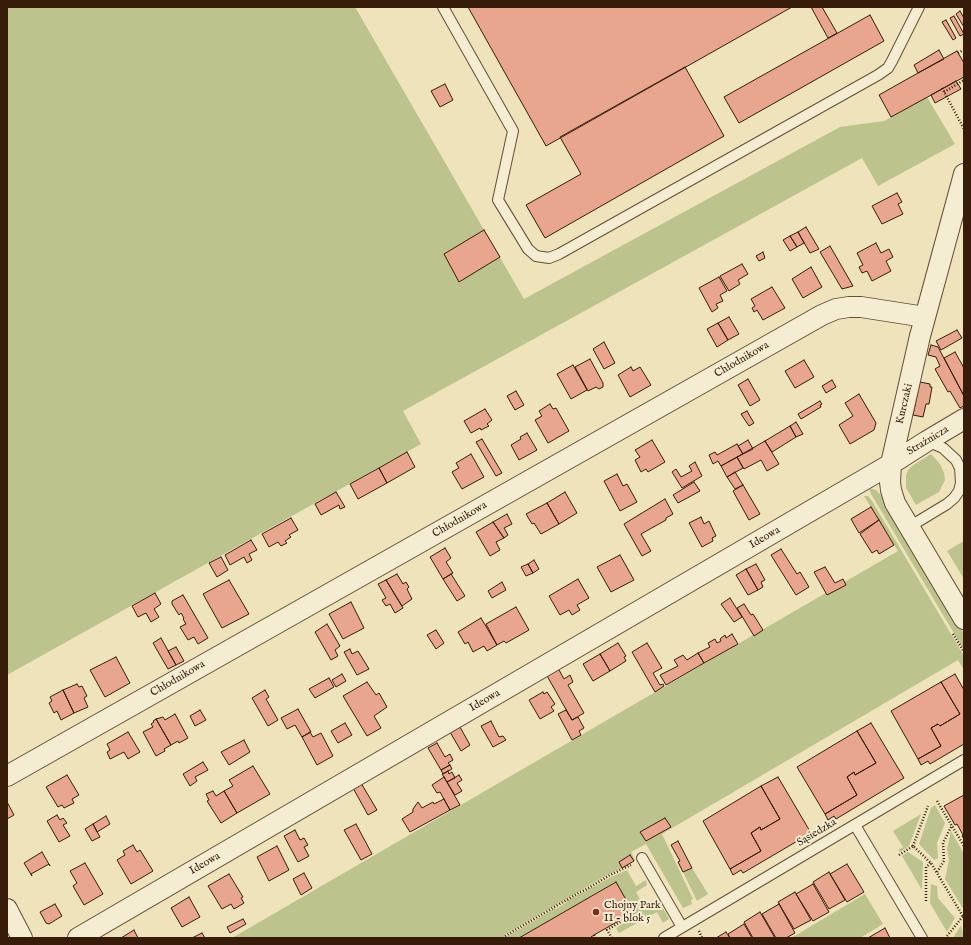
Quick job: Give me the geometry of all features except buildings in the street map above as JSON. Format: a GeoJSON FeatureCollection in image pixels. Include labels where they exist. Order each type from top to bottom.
{"type":"FeatureCollection","features":[{"type":"Feature","properties":{"kind":"street","name":"Kurczaki"},"geometry":{"type":"LineString","coordinates":[[964,174],[925,317],[891,464],[890,482],[895,503],[964,619]]}},
{"type":"Feature","properties":{"kind":"street","name":"Chłodnikowa"},"geometry":{"type":"LineString","coordinates":[[7,776],[822,315],[836,309],[861,307],[925,317]]}},
{"type":"Feature","properties":{"kind":"street","name":"Strażnicza"},"geometry":{"type":"LineString","coordinates":[[891,464],[964,419]]}},
{"type":"Feature","properties":{"kind":"street","name":"Ideowa"},"geometry":{"type":"LineString","coordinates":[[78,938],[891,464]]}},
{"type":"Feature","properties":{"kind":"street"},"geometry":{"type":"LineString","coordinates":[[7,909],[22,938]]}},
{"type":"Feature","properties":{"kind":"lane"},"geometry":{"type":"LineString","coordinates":[[443,7],[514,131],[498,200],[528,249],[536,256],[549,258],[559,254],[878,75],[888,68],[918,7]]}},
{"type":"Feature","properties":{"kind":"lane"},"geometry":{"type":"LineString","coordinates":[[909,527],[947,504],[954,498],[961,484],[960,468],[956,460],[943,448],[927,441]]}},
{"type":"Feature","properties":{"kind":"lane","name":"Sąsiedzka"},"geometry":{"type":"LineString","coordinates":[[664,938],[675,935],[682,927],[964,760]]}},
{"type":"Feature","properties":{"kind":"lane"},"geometry":{"type":"LineString","coordinates":[[854,825],[922,938]]}},
{"type":"Feature","properties":{"kind":"lane"},"geometry":{"type":"LineString","coordinates":[[642,858],[682,927]]}},
{"type":"Feature","properties":{"kind":"path"},"geometry":{"type":"LineString","coordinates":[[958,54],[964,50]]}},
{"type":"Feature","properties":{"kind":"path"},"geometry":{"type":"LineString","coordinates":[[964,80],[943,90],[964,129]]}},
{"type":"Feature","properties":{"kind":"path"},"geometry":{"type":"LineString","coordinates":[[937,801],[964,846]]}},
{"type":"Feature","properties":{"kind":"path"},"geometry":{"type":"LineString","coordinates":[[899,855],[913,846],[928,806]]}},
{"type":"Feature","properties":{"kind":"path"},"geometry":{"type":"LineString","coordinates":[[937,872],[944,861],[943,844],[952,825]]}},
{"type":"Feature","properties":{"kind":"path"},"geometry":{"type":"LineString","coordinates":[[913,846],[931,863],[963,916],[947,936]]}},
{"type":"Feature","properties":{"kind":"path"},"geometry":{"type":"LineString","coordinates":[[505,936],[642,858]]}},
{"type":"Feature","properties":{"kind":"path"},"geometry":{"type":"LineString","coordinates":[[926,901],[926,866],[931,863]]}},
{"type":"Feature","properties":{"kind":"path"},"geometry":{"type":"LineString","coordinates":[[612,938],[607,930],[633,914],[628,906]]}},
{"type":"Feature","properties":{"kind":"green space"},"geometry":{"type":"Polygon","coordinates":[[[7,7],[355,7],[524,299],[840,127],[884,121],[927,97],[955,144],[878,186],[862,158],[403,411],[421,444],[7,675],[7,7]]]}},
{"type":"Feature","properties":{"kind":"green space"},"geometry":{"type":"Polygon","coordinates":[[[931,454],[940,464],[945,480],[939,492],[916,505],[906,488],[906,476],[908,470],[912,466],[931,454]]]}},
{"type":"Feature","properties":{"kind":"green space"},"geometry":{"type":"Polygon","coordinates":[[[869,488],[876,490],[881,495],[964,634],[964,650],[871,494],[869,488]]]}},
{"type":"Feature","properties":{"kind":"green space"},"geometry":{"type":"Polygon","coordinates":[[[864,496],[868,496],[872,501],[964,656],[964,670],[958,660],[662,834],[693,899],[691,900],[692,904],[683,908],[646,844],[631,852],[635,860],[634,861],[630,855],[619,862],[622,868],[607,875],[504,935],[505,937],[517,931],[555,908],[556,909],[567,902],[566,901],[627,870],[636,886],[646,880],[647,885],[636,892],[644,906],[656,899],[659,901],[669,919],[663,923],[657,912],[619,933],[616,928],[635,916],[615,882],[519,938],[232,938],[898,551],[864,496]]]}},
{"type":"Feature","properties":{"kind":"green space"},"geometry":{"type":"Polygon","coordinates":[[[964,541],[964,579],[947,551],[964,541]]]}},
{"type":"Feature","properties":{"kind":"green space"},"geometry":{"type":"Polygon","coordinates":[[[935,805],[945,823],[937,843],[938,858],[934,860],[919,844],[931,808],[935,805]]]}},
{"type":"Feature","properties":{"kind":"green space"},"geometry":{"type":"Polygon","coordinates":[[[921,814],[909,846],[900,852],[898,850],[903,847],[893,831],[921,814]]]}},
{"type":"Feature","properties":{"kind":"green space"},"geometry":{"type":"Polygon","coordinates":[[[951,831],[964,854],[964,907],[962,907],[945,879],[949,860],[947,849],[951,831]]]}},
{"type":"Feature","properties":{"kind":"green space"},"geometry":{"type":"Polygon","coordinates":[[[908,852],[923,862],[922,890],[902,856],[908,852]]]}},
{"type":"Feature","properties":{"kind":"green space"},"geometry":{"type":"Polygon","coordinates":[[[692,868],[708,894],[697,901],[683,872],[692,868]]]}},
{"type":"Feature","properties":{"kind":"green space"},"geometry":{"type":"Polygon","coordinates":[[[931,884],[937,886],[938,898],[955,918],[947,932],[930,903],[931,884]]]}},
{"type":"Feature","properties":{"kind":"green space"},"geometry":{"type":"Polygon","coordinates":[[[865,894],[883,924],[860,938],[791,938],[865,894]]]}},
{"type":"Feature","properties":{"kind":"green space"},"geometry":{"type":"Polygon","coordinates":[[[961,925],[964,938],[953,938],[961,925]]]}},
{"type":"Feature","properties":{"kind":"place","name":"Chojny Park II - blok 5"},"geometry":{"type":"Point","coordinates":[596,912]}}]}
